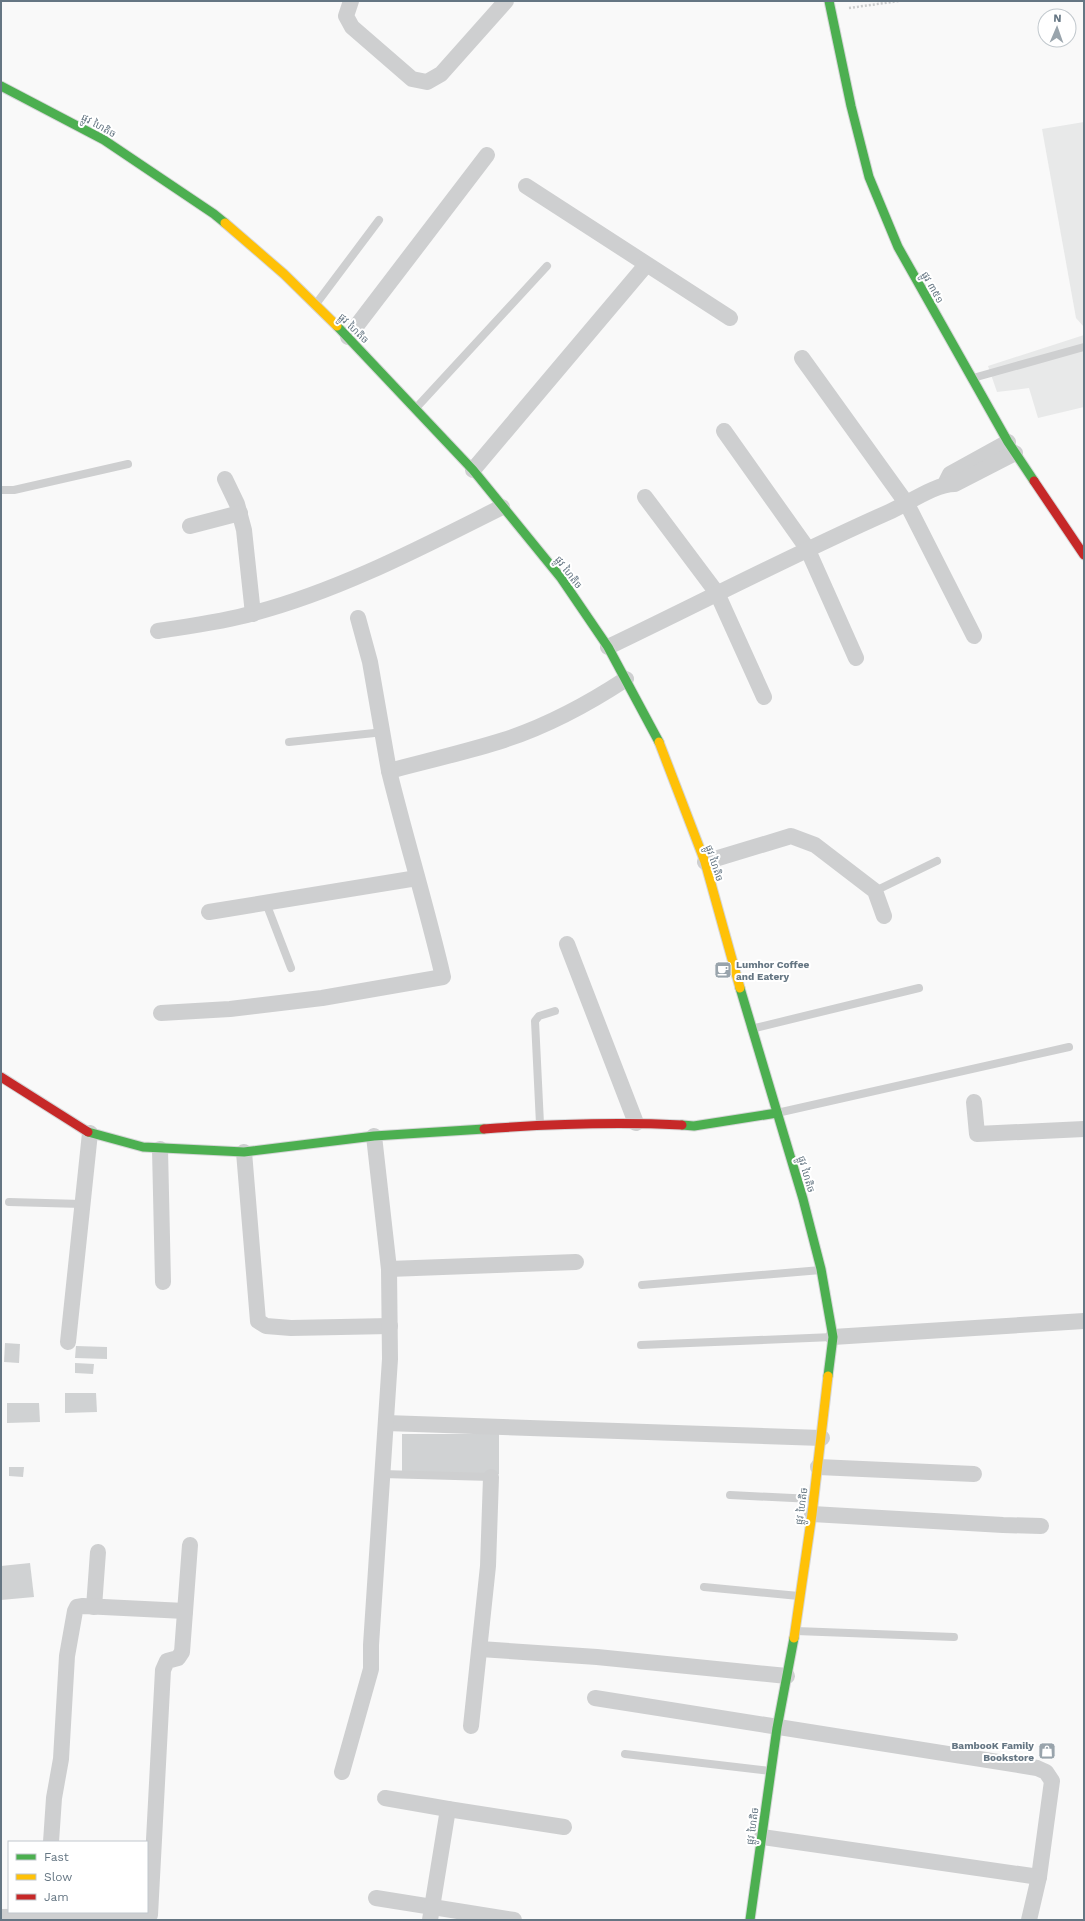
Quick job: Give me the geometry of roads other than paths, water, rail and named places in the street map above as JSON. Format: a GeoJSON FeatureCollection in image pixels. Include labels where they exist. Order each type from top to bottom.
{"type":"FeatureCollection","features":[{"type":"Feature","properties":{"kind":"street"},"geometry":{"type":"LineString","coordinates":[[351,1],[346,16],[352,27],[412,79],[427,82],[441,74],[506,1]]}},
{"type":"Feature","properties":{"kind":"street","name":"ផ្លូវ ៣៥១"},"geometry":{"type":"LineString","coordinates":[[830,6],[851,106],[869,177],[898,247],[1012,448],[1084,555]]}},
{"type":"Feature","properties":{"kind":"street","name":"ផ្លូវ ហៃតិច"},"geometry":{"type":"LineString","coordinates":[[1,86],[104,140],[214,214],[284,274],[348,338],[473,470],[561,578],[608,647],[658,740],[705,862],[751,1030],[777,1113],[822,1270],[833,1337],[813,1507],[795,1631],[777,1728],[750,1920]]}},
{"type":"Feature","properties":{"kind":"street"},"geometry":{"type":"LineString","coordinates":[[348,338],[486,155]]}},
{"type":"Feature","properties":{"kind":"street"},"geometry":{"type":"LineString","coordinates":[[526,186],[730,318]]}},
{"type":"Feature","properties":{"kind":"street"},"geometry":{"type":"LineString","coordinates":[[473,470],[646,265]]}},
{"type":"Feature","properties":{"kind":"street"},"geometry":{"type":"LineString","coordinates":[[802,358],[907,504],[974,636]]}},
{"type":"Feature","properties":{"kind":"street"},"geometry":{"type":"LineString","coordinates":[[724,431],[807,548],[856,658]]}},
{"type":"Feature","properties":{"kind":"street"},"geometry":{"type":"LineString","coordinates":[[608,647],[807,548],[907,504],[945,484],[950,474],[1012,448]]}},
{"type":"Feature","properties":{"kind":"street"},"geometry":{"type":"LineString","coordinates":[[225,479],[240,513],[244,530],[253,614]]}},
{"type":"Feature","properties":{"kind":"street"},"geometry":{"type":"LineString","coordinates":[[645,497],[717,593],[764,697]]}},
{"type":"Feature","properties":{"kind":"street"},"geometry":{"type":"LineString","coordinates":[[158,631],[253,614],[314,594],[355,578],[502,507]]}},
{"type":"Feature","properties":{"kind":"street"},"geometry":{"type":"LineString","coordinates":[[190,526],[240,513]]}},
{"type":"Feature","properties":{"kind":"street"},"geometry":{"type":"LineString","coordinates":[[161,1013],[230,1009],[322,998],[443,977],[430,919],[417,878],[389,771],[384,732],[370,662],[358,618]]}},
{"type":"Feature","properties":{"kind":"street"},"geometry":{"type":"LineString","coordinates":[[389,771],[504,740],[554,720],[602,695],[626,679]]}},
{"type":"Feature","properties":{"kind":"street"},"geometry":{"type":"LineString","coordinates":[[705,862],[791,836],[815,845],[875,891],[884,916]]}},
{"type":"Feature","properties":{"kind":"street"},"geometry":{"type":"LineString","coordinates":[[209,912],[417,878]]}},
{"type":"Feature","properties":{"kind":"street"},"geometry":{"type":"LineString","coordinates":[[567,944],[636,1123]]}},
{"type":"Feature","properties":{"kind":"street"},"geometry":{"type":"LineString","coordinates":[[1,1077],[90,1133],[144,1147],[160,1149],[244,1152],[374,1136],[540,1125],[636,1123],[694,1126],[777,1113]]}},
{"type":"Feature","properties":{"kind":"street"},"geometry":{"type":"LineString","coordinates":[[974,1102],[977,1134],[1084,1129]]}},
{"type":"Feature","properties":{"kind":"street"},"geometry":{"type":"LineString","coordinates":[[68,1342],[90,1133]]}},
{"type":"Feature","properties":{"kind":"street"},"geometry":{"type":"LineString","coordinates":[[342,1772],[371,1669],[371,1645],[390,1359],[389,1269],[374,1136]]}},
{"type":"Feature","properties":{"kind":"street"},"geometry":{"type":"LineString","coordinates":[[160,1149],[163,1282]]}},
{"type":"Feature","properties":{"kind":"street"},"geometry":{"type":"LineString","coordinates":[[244,1152],[258,1321],[266,1326],[291,1328],[390,1326]]}},
{"type":"Feature","properties":{"kind":"street"},"geometry":{"type":"LineString","coordinates":[[389,1269],[576,1262]]}},
{"type":"Feature","properties":{"kind":"street"},"geometry":{"type":"LineString","coordinates":[[833,1337],[1084,1321]]}},
{"type":"Feature","properties":{"kind":"street"},"geometry":{"type":"LineString","coordinates":[[386,1423],[822,1438]]}},
{"type":"Feature","properties":{"kind":"street"},"geometry":{"type":"LineString","coordinates":[[818,1467],[974,1474]]}},
{"type":"Feature","properties":{"kind":"street"},"geometry":{"type":"LineString","coordinates":[[471,1726],[488,1566],[491,1477]]}},
{"type":"Feature","properties":{"kind":"street"},"geometry":{"type":"LineString","coordinates":[[813,1507],[1003,1526],[1041,1526]]}},
{"type":"Feature","properties":{"kind":"street"},"geometry":{"type":"LineString","coordinates":[[1,1917],[44,1914],[94,1918],[150,1915],[163,1670],[167,1661],[178,1658],[182,1652],[190,1545]]}},
{"type":"Feature","properties":{"kind":"street"},"geometry":{"type":"LineString","coordinates":[[94,1607],[98,1552]]}},
{"type":"Feature","properties":{"kind":"street"},"geometry":{"type":"LineString","coordinates":[[50,1841],[54,1798],[62,1759],[67,1656],[74,1611],[77,1607],[94,1607],[185,1611]]}},
{"type":"Feature","properties":{"kind":"street"},"geometry":{"type":"LineString","coordinates":[[480,1649],[597,1657],[787,1676]]}},
{"type":"Feature","properties":{"kind":"street"},"geometry":{"type":"LineString","coordinates":[[595,1698],[1036,1768],[1046,1772],[1052,1781],[1039,1877],[1029,1920]]}},
{"type":"Feature","properties":{"kind":"street"},"geometry":{"type":"LineString","coordinates":[[385,1798],[564,1827]]}},
{"type":"Feature","properties":{"kind":"street"},"geometry":{"type":"LineString","coordinates":[[431,1914],[448,1809]]}},
{"type":"Feature","properties":{"kind":"street"},"geometry":{"type":"LineString","coordinates":[[762,1837],[1039,1877]]}},
{"type":"Feature","properties":{"kind":"street"},"geometry":{"type":"LineString","coordinates":[[376,1898],[431,1914],[514,1920]]}},
{"type":"Feature","properties":{"kind":"lane"},"geometry":{"type":"LineString","coordinates":[[315,305],[379,220]]}},
{"type":"Feature","properties":{"kind":"lane"},"geometry":{"type":"LineString","coordinates":[[416,409],[547,266]]}},
{"type":"Feature","properties":{"kind":"lane"},"geometry":{"type":"LineString","coordinates":[[972,379],[1084,347]]}},
{"type":"Feature","properties":{"kind":"lane"},"geometry":{"type":"LineString","coordinates":[[1,490],[14,490],[128,464]]}},
{"type":"Feature","properties":{"kind":"lane"},"geometry":{"type":"LineString","coordinates":[[289,742],[384,732]]}},
{"type":"Feature","properties":{"kind":"lane"},"geometry":{"type":"LineString","coordinates":[[875,891],[937,861]]}},
{"type":"Feature","properties":{"kind":"lane"},"geometry":{"type":"LineString","coordinates":[[266,903],[290,968]]}},
{"type":"Feature","properties":{"kind":"lane"},"geometry":{"type":"LineString","coordinates":[[751,1030],[919,988]]}},
{"type":"Feature","properties":{"kind":"lane"},"geometry":{"type":"LineString","coordinates":[[540,1125],[535,1021],[539,1016],[555,1011]]}},
{"type":"Feature","properties":{"kind":"lane"},"geometry":{"type":"LineString","coordinates":[[777,1113],[1069,1047]]}},
{"type":"Feature","properties":{"kind":"lane"},"geometry":{"type":"LineString","coordinates":[[9,1202],[82,1204]]}},
{"type":"Feature","properties":{"kind":"lane"},"geometry":{"type":"LineString","coordinates":[[642,1285],[822,1270]]}},
{"type":"Feature","properties":{"kind":"lane"},"geometry":{"type":"LineString","coordinates":[[641,1345],[833,1337]]}},
{"type":"Feature","properties":{"kind":"lane"},"geometry":{"type":"LineString","coordinates":[[382,1474],[491,1477]]}},
{"type":"Feature","properties":{"kind":"lane"},"geometry":{"type":"LineString","coordinates":[[730,1495],[813,1507]]}},
{"type":"Feature","properties":{"kind":"lane"},"geometry":{"type":"LineString","coordinates":[[704,1587],[799,1596]]}},
{"type":"Feature","properties":{"kind":"lane"},"geometry":{"type":"LineString","coordinates":[[795,1631],[954,1637]]}},
{"type":"Feature","properties":{"kind":"lane"},"geometry":{"type":"LineString","coordinates":[[624,1754],[771,1771]]}},
{"type":"Feature","properties":{"kind":"place","name":"Lumhor Coffee and Eatery"},"geometry":{"type":"Point","coordinates":[723,970]}},
{"type":"Feature","properties":{"kind":"place","name":"BambooK Family Bookstore"},"geometry":{"type":"Point","coordinates":[1047,1751]}}]}
